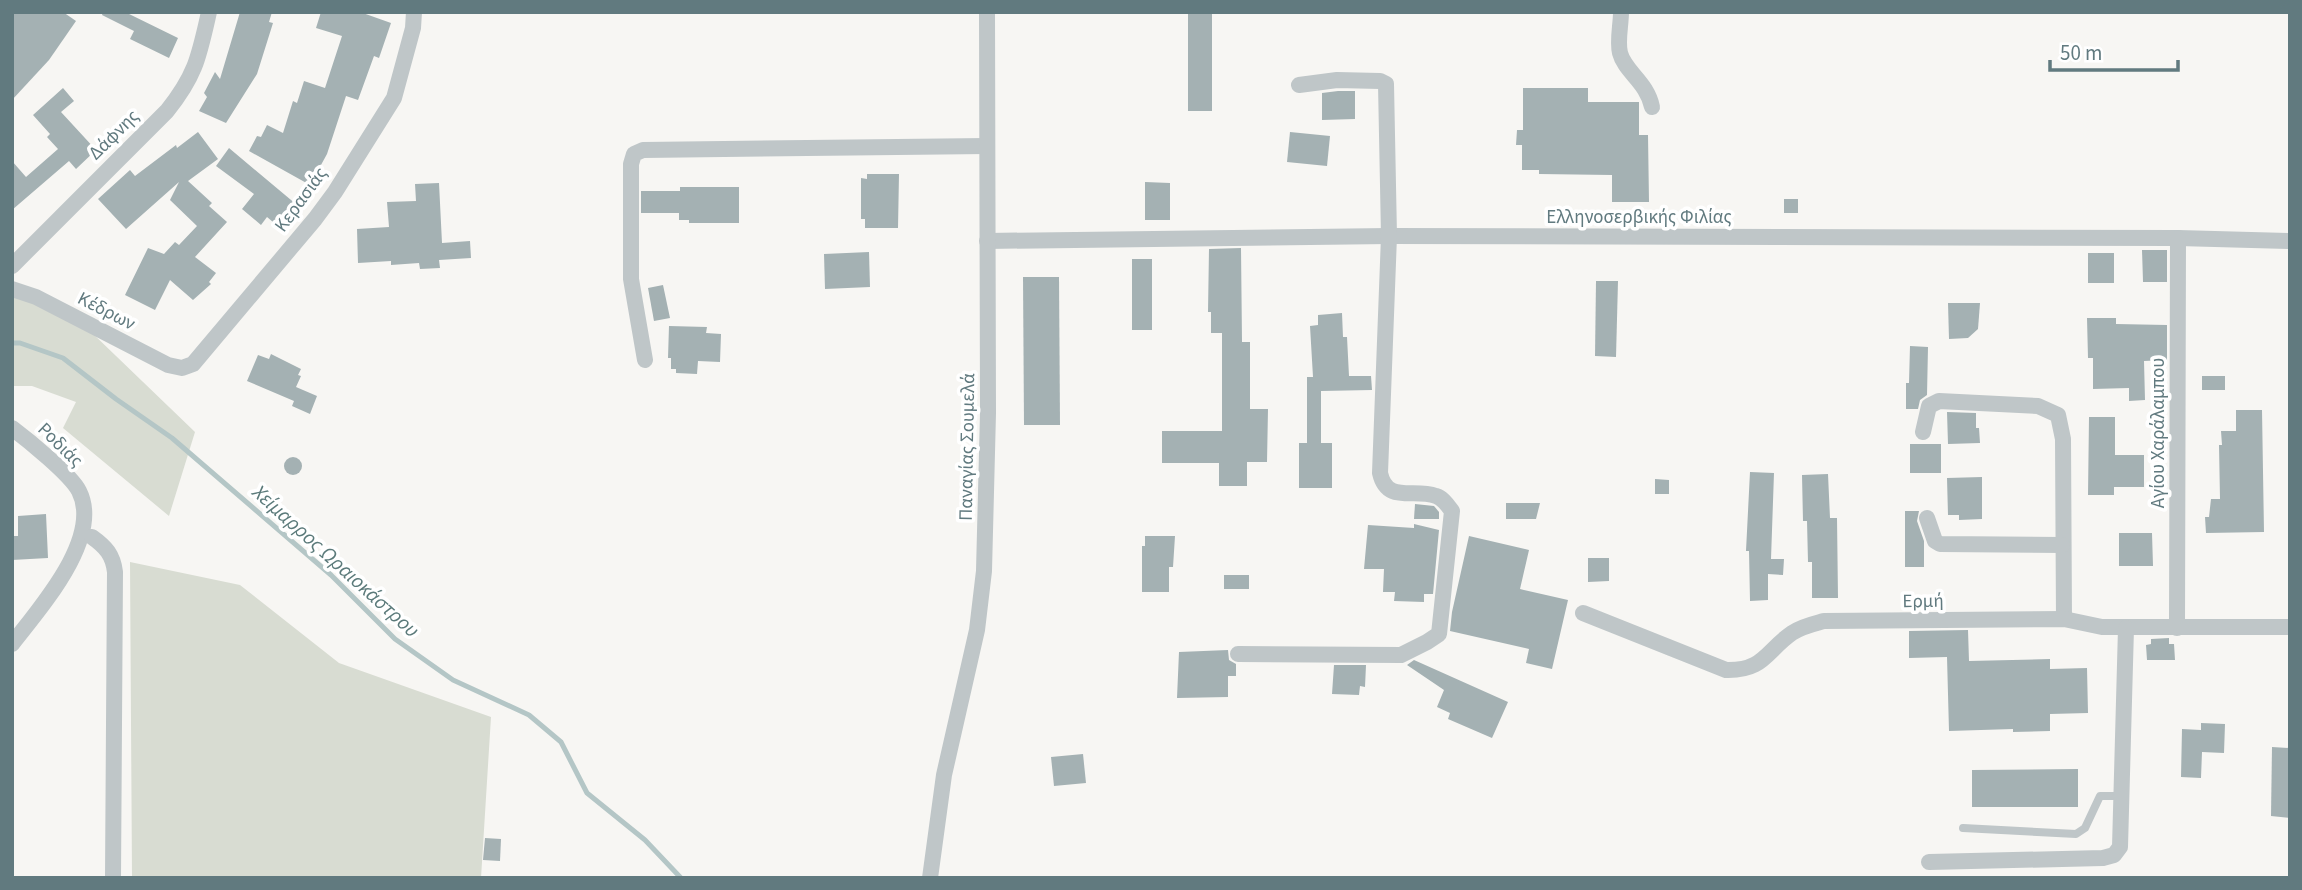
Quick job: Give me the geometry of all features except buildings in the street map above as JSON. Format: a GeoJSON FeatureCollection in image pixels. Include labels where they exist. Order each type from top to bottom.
{"type":"FeatureCollection","features":[{"type":"Feature","properties":{"kind":"street","name":"Δάφνης"},"geometry":{"type":"LineString","coordinates":[[12,266],[186,88],[195,69],[209,12]]}},
{"type":"Feature","properties":{"kind":"street","name":"Παναγίας Σουμελά"},"geometry":{"type":"LineString","coordinates":[[930,878],[944,775],[977,630],[982,593],[987,501],[988,12]]}},
{"type":"Feature","properties":{"kind":"street"},"geometry":{"type":"LineString","coordinates":[[1621,12],[1619,52],[1649,93],[1652,107]]}},
{"type":"Feature","properties":{"kind":"street","name":"Κερασιάς"},"geometry":{"type":"LineString","coordinates":[[182,368],[193,364],[299,239],[335,192],[394,97],[414,20]]}},
{"type":"Feature","properties":{"kind":"street"},"geometry":{"type":"LineString","coordinates":[[1238,654],[1401,654],[1427,642],[1438,634],[1452,511],[1437,496],[1390,491],[1382,485],[1380,473],[1389,236],[1386,84],[1380,81],[1337,80],[1299,85]]}},
{"type":"Feature","properties":{"kind":"street"},"geometry":{"type":"LineString","coordinates":[[645,360],[631,279],[631,164],[634,154],[643,150],[987,146]]}},
{"type":"Feature","properties":{"kind":"street","name":"Ελληνοσερβικής Φιλίας"},"geometry":{"type":"LineString","coordinates":[[988,241],[1389,236],[2178,238],[2290,241]]}},
{"type":"Feature","properties":{"kind":"street","name":"Αγίου Χαράλαμπου"},"geometry":{"type":"LineString","coordinates":[[2177,628],[2178,238]]}},
{"type":"Feature","properties":{"kind":"street","name":"Κέδρων"},"geometry":{"type":"LineString","coordinates":[[12,289],[36,297],[168,365],[182,368]]}},
{"type":"Feature","properties":{"kind":"street"},"geometry":{"type":"LineString","coordinates":[[1923,432],[1928,406],[1939,401],[2038,406],[2057,415],[2063,439],[2064,619]]}},
{"type":"Feature","properties":{"kind":"street","name":"Ροδιάς"},"geometry":{"type":"LineString","coordinates":[[12,428],[64,474],[79,491],[83,518],[79,546],[52,592],[12,644]]}},
{"type":"Feature","properties":{"kind":"street"},"geometry":{"type":"LineString","coordinates":[[1927,518],[1935,541],[1940,544],[2062,545]]}},
{"type":"Feature","properties":{"kind":"street"},"geometry":{"type":"LineString","coordinates":[[92,537],[106,547],[116,572],[113,878]]}},
{"type":"Feature","properties":{"kind":"street","name":"Ερμή"},"geometry":{"type":"LineString","coordinates":[[1583,613],[1726,670],[1742,671],[1755,666],[1792,633],[1808,624],[1824,621],[2064,619],[2102,627],[2126,628],[2290,627]]}},
{"type":"Feature","properties":{"kind":"street"},"geometry":{"type":"LineString","coordinates":[[1929,862],[2103,858],[2114,855],[2120,847],[2126,628]]}},
{"type":"Feature","properties":{"kind":"lane"},"geometry":{"type":"LineString","coordinates":[[1963,828],[2076,834],[2085,828],[2100,796],[2122,796]]}},
{"type":"Feature","properties":{"kind":"shaded area"},"geometry":{"type":"Polygon","coordinates":[[[12,289],[89,330],[195,432],[169,516],[63,428],[76,402],[32,386],[12,386],[12,289]]]}},
{"type":"Feature","properties":{"kind":"shaded area"},"geometry":{"type":"Polygon","coordinates":[[[130,562],[240,585],[339,663],[491,717],[481,878],[132,878],[130,562]]]}},
{"type":"Feature","properties":{"kind":"waterway","name":"Χείμαρρος Ωραιοκάστρου"},"geometry":{"type":"LineString","coordinates":[[12,343],[20,343],[63,358],[172,438],[331,575],[395,639],[453,680],[529,715],[561,742],[587,793],[645,840],[681,878]]}}]}
